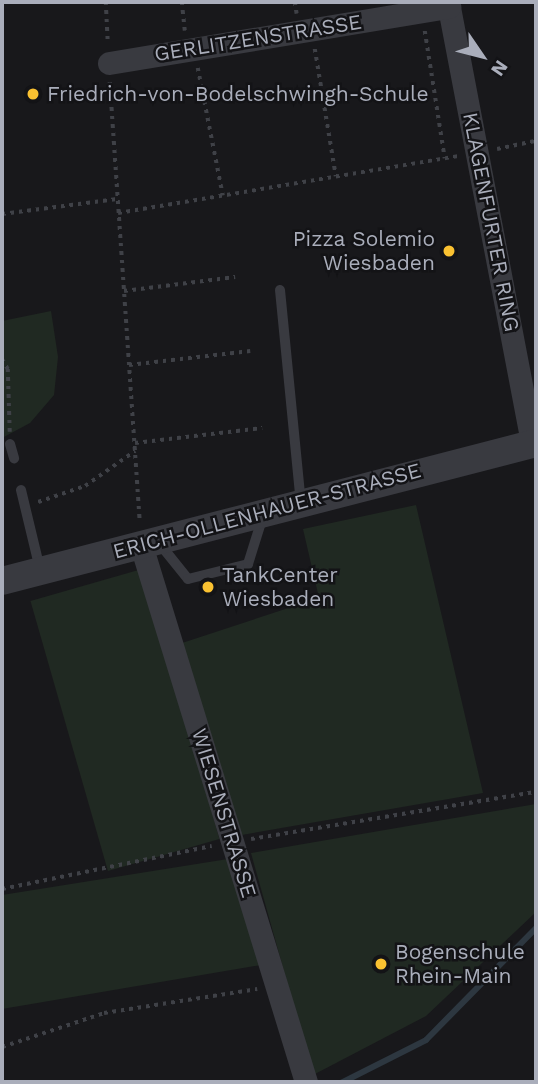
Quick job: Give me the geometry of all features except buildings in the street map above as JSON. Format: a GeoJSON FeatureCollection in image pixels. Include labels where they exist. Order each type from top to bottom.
{"type":"FeatureCollection","features":[{"type":"Feature","properties":{"kind":"street","name":"GERLITZENSTRASSE"},"geometry":{"type":"LineString","coordinates":[[109,63],[422,12],[449,4]]}},
{"type":"Feature","properties":{"kind":"street","name":"KLAGENFURTER RING"},"geometry":{"type":"LineString","coordinates":[[449,4],[535,442]]}},
{"type":"Feature","properties":{"kind":"street","name":"ERICH-OLLENHAUER-STRASSE"},"geometry":{"type":"LineString","coordinates":[[2,581],[535,442]]}},
{"type":"Feature","properties":{"kind":"street","name":"WIESENSTRASSE"},"geometry":{"type":"LineString","coordinates":[[149,543],[233,842],[306,1082]]}},
{"type":"Feature","properties":{"kind":"lane"},"geometry":{"type":"LineString","coordinates":[[280,290],[301,503]]}},
{"type":"Feature","properties":{"kind":"lane"},"geometry":{"type":"LineString","coordinates":[[10,443],[14,458]]}},
{"type":"Feature","properties":{"kind":"lane"},"geometry":{"type":"LineString","coordinates":[[21,490],[40,571]]}},
{"type":"Feature","properties":{"kind":"lane"},"geometry":{"type":"LineString","coordinates":[[149,543],[188,579],[248,564],[264,512]]}},
{"type":"Feature","properties":{"kind":"path"},"geometry":{"type":"LineString","coordinates":[[106,2],[134,443],[149,543]]}},
{"type":"Feature","properties":{"kind":"path"},"geometry":{"type":"LineString","coordinates":[[181,2],[223,196]]}},
{"type":"Feature","properties":{"kind":"path"},"geometry":{"type":"LineString","coordinates":[[422,12],[445,158]]}},
{"type":"Feature","properties":{"kind":"path"},"geometry":{"type":"LineString","coordinates":[[312,30],[336,177]]}},
{"type":"Feature","properties":{"kind":"path"},"geometry":{"type":"LineString","coordinates":[[118,214],[536,141]]}},
{"type":"Feature","properties":{"kind":"path"},"geometry":{"type":"LineString","coordinates":[[2,214],[117,199]]}},
{"type":"Feature","properties":{"kind":"path"},"geometry":{"type":"LineString","coordinates":[[124,291],[235,277]]}},
{"type":"Feature","properties":{"kind":"path"},"geometry":{"type":"LineString","coordinates":[[129,365],[250,351]]}},
{"type":"Feature","properties":{"kind":"path"},"geometry":{"type":"LineString","coordinates":[[2,359],[8,369],[10,443]]}},
{"type":"Feature","properties":{"kind":"path"},"geometry":{"type":"LineString","coordinates":[[134,443],[262,428]]}},
{"type":"Feature","properties":{"kind":"path"},"geometry":{"type":"LineString","coordinates":[[37,503],[85,486],[135,451]]}},
{"type":"Feature","properties":{"kind":"path"},"geometry":{"type":"LineString","coordinates":[[2,889],[233,842],[536,792]]}},
{"type":"Feature","properties":{"kind":"path"},"geometry":{"type":"LineString","coordinates":[[2,1047],[104,1013],[277,986]]}},
{"type":"Feature","properties":{"kind":"shaded area"},"geometry":{"type":"Polygon","coordinates":[[[51,311],[58,357],[54,395],[30,423],[2,438],[2,321],[51,311]]]}},
{"type":"Feature","properties":{"kind":"shaded area"},"geometry":{"type":"Polygon","coordinates":[[[416,505],[483,793],[236,836],[176,645],[319,598],[303,529],[416,505]]]}},
{"type":"Feature","properties":{"kind":"shaded area"},"geometry":{"type":"Polygon","coordinates":[[[142,569],[219,839],[108,871],[30,601],[142,569]]]}},
{"type":"Feature","properties":{"kind":"shaded area","name":"Bogenschule Rhein-Main"},"geometry":{"type":"Polygon","coordinates":[[[536,804],[536,912],[426,1016],[313,1075],[251,853],[536,804]]]}},
{"type":"Feature","properties":{"kind":"shaded area"},"geometry":{"type":"Polygon","coordinates":[[[228,859],[261,965],[2,1009],[2,895],[228,859]]]}},
{"type":"Feature","properties":{"kind":"waterway"},"geometry":{"type":"LineString","coordinates":[[343,1082],[426,1040],[536,928]]}},
{"type":"Feature","properties":{"kind":"place","name":"Friedrich-von-Bodelschwingh-Schule"},"geometry":{"type":"Point","coordinates":[33,94]}},
{"type":"Feature","properties":{"kind":"place","name":"Pizza Solemio Wiesbaden"},"geometry":{"type":"Point","coordinates":[449,251]}},
{"type":"Feature","properties":{"kind":"place","name":"TankCenter Wiesbaden"},"geometry":{"type":"Point","coordinates":[208,587]}},
{"type":"Feature","properties":{"kind":"place","name":"Bogenschule Rhein-Main"},"geometry":{"type":"Point","coordinates":[381,964]}}]}
